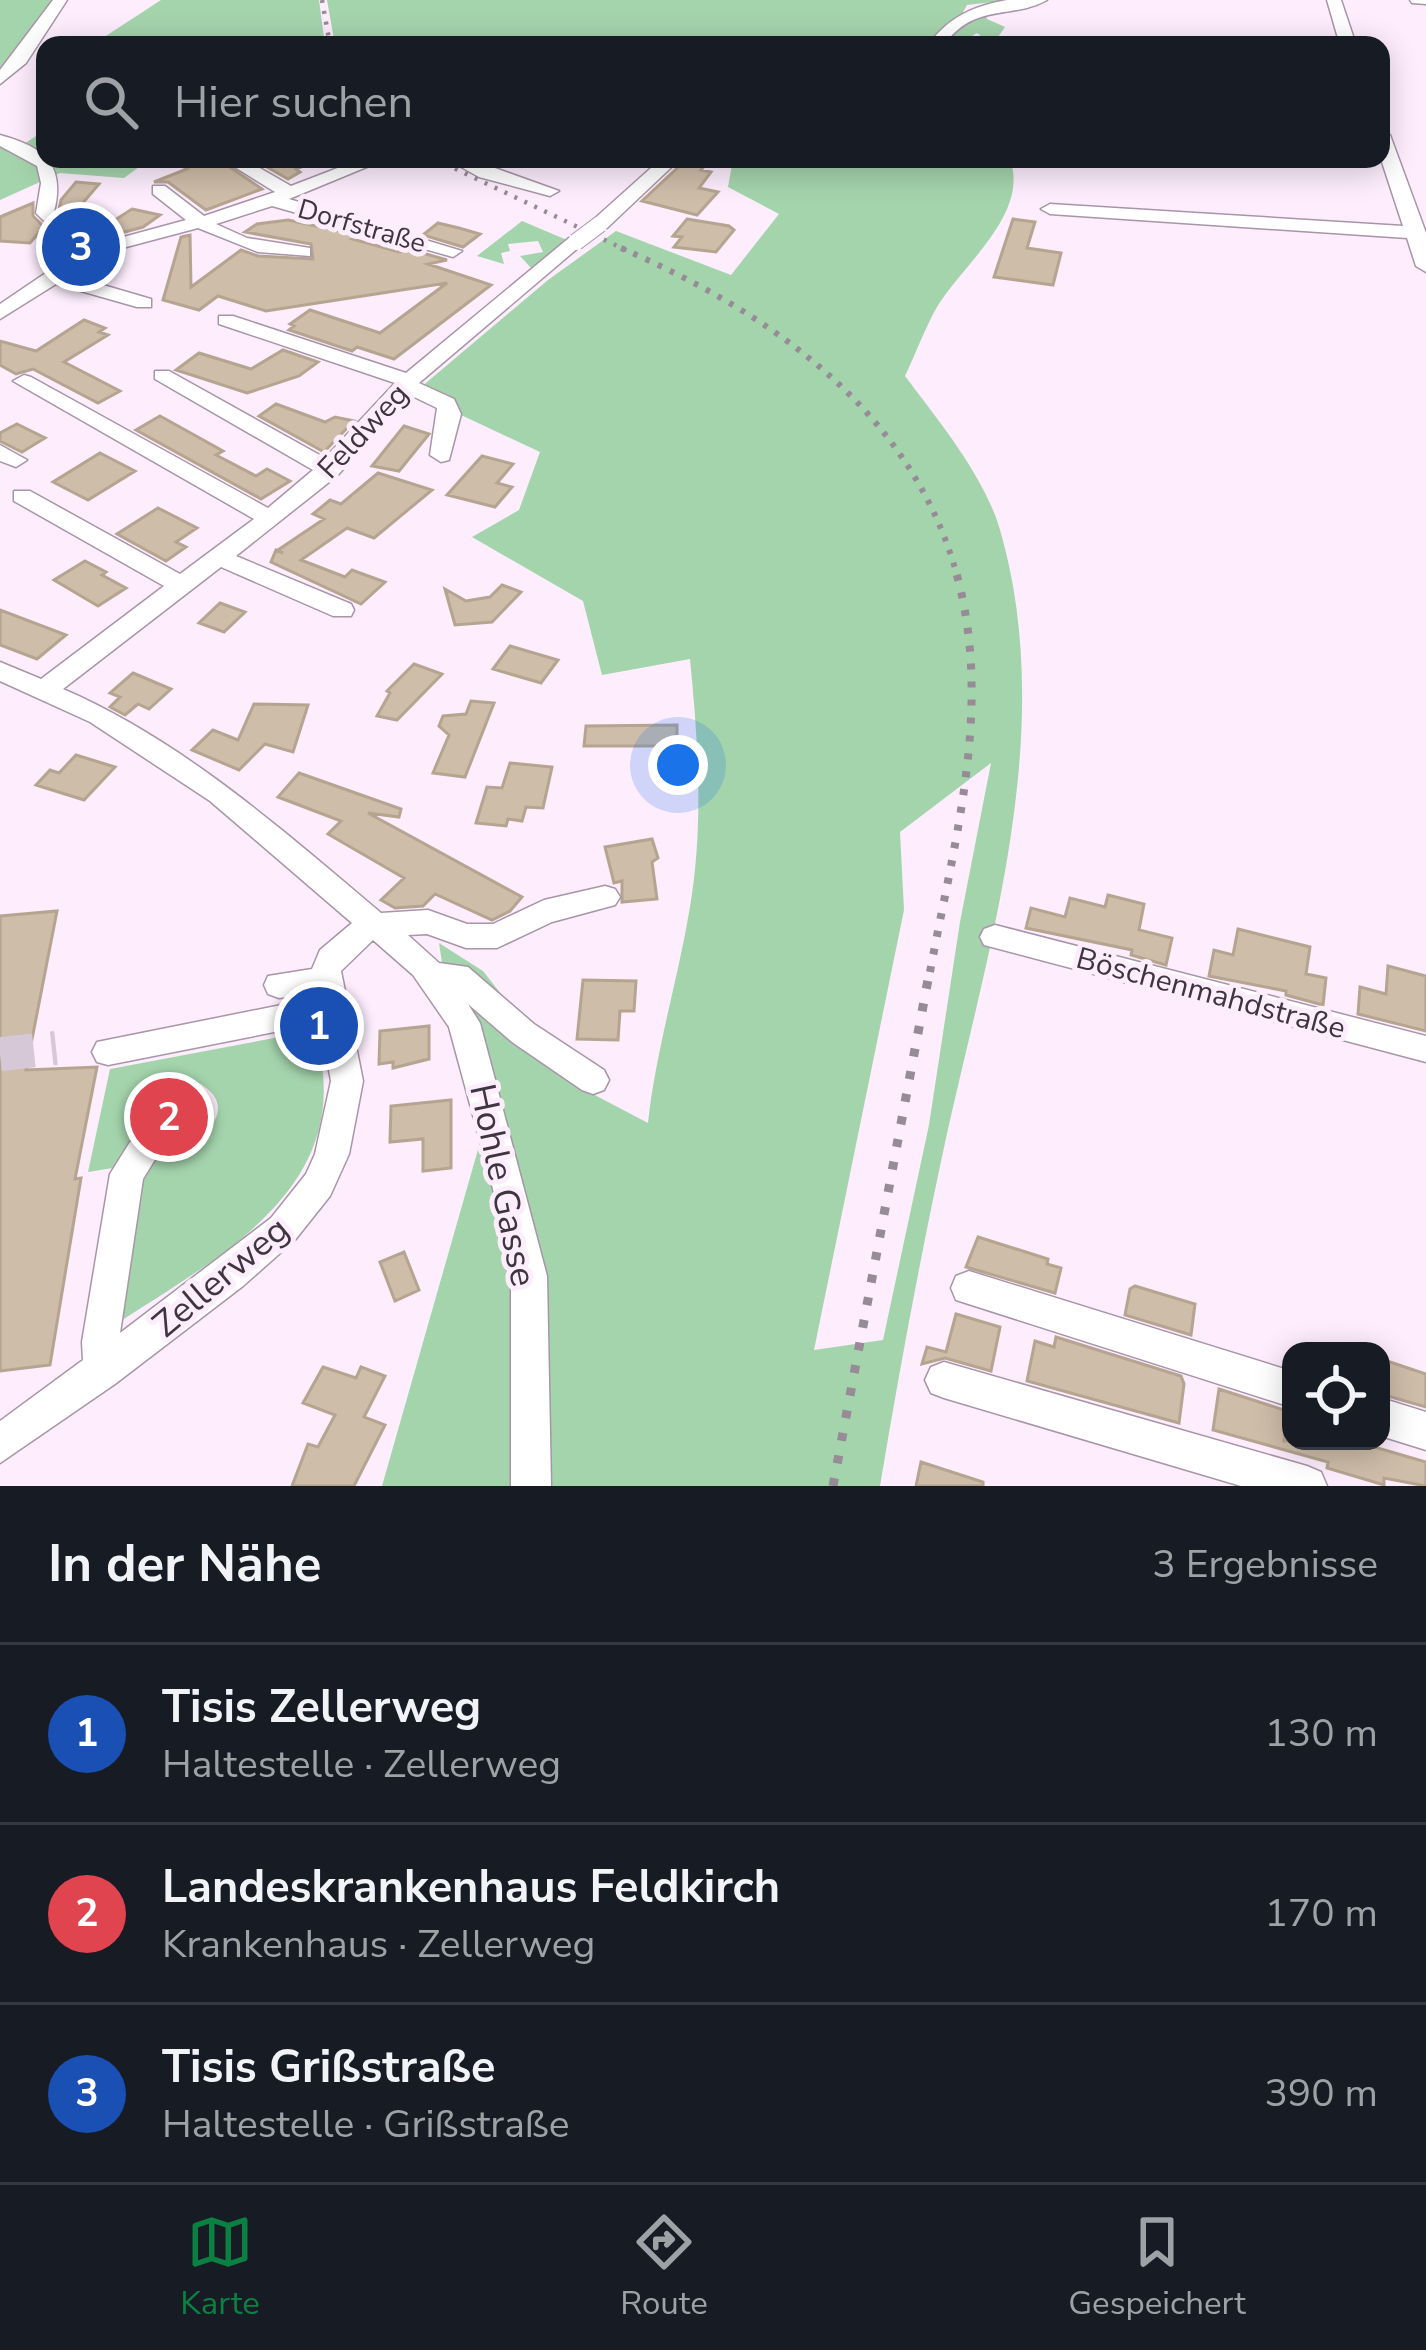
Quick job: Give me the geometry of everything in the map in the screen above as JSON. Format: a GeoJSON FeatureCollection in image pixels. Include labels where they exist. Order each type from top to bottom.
{"type":"FeatureCollection","features":[{"type":"Feature","properties":{"kind":"street"},"geometry":{"type":"LineString","coordinates":[[0,80],[20,60],[60,0]]}},
{"type":"Feature","properties":{"kind":"street"},"geometry":{"type":"LineString","coordinates":[[941,36],[977,11],[1040,0]]}},
{"type":"Feature","properties":{"kind":"street"},"geometry":{"type":"LineString","coordinates":[[1334,0],[1345,36]]}},
{"type":"Feature","properties":{"kind":"street"},"geometry":{"type":"LineString","coordinates":[[0,140],[36,154]]}},
{"type":"Feature","properties":{"kind":"street"},"geometry":{"type":"LineString","coordinates":[[1390,160],[1426,266]]}},
{"type":"Feature","properties":{"kind":"street"},"geometry":{"type":"LineString","coordinates":[[0,314],[51,276],[73,249],[45,213],[54,184],[50,168]]}},
{"type":"Feature","properties":{"kind":"street"},"geometry":{"type":"LineString","coordinates":[[242,168],[280,196]]}},
{"type":"Feature","properties":{"kind":"street"},"geometry":{"type":"LineString","coordinates":[[334,173],[341,168]]}},
{"type":"Feature","properties":{"kind":"street"},"geometry":{"type":"LineString","coordinates":[[334,173],[349,168]]}},
{"type":"Feature","properties":{"kind":"street"},"geometry":{"type":"LineString","coordinates":[[475,168],[550,191]]}},
{"type":"Feature","properties":{"kind":"street","name":"Feldweg"},"geometry":{"type":"LineString","coordinates":[[45,689],[330,470],[407,383],[661,168]]}},
{"type":"Feature","properties":{"kind":"street","name":"Dorfstraße"},"geometry":{"type":"LineString","coordinates":[[73,249],[199,223],[334,173]]}},
{"type":"Feature","properties":{"kind":"street"},"geometry":{"type":"LineString","coordinates":[[159,190],[212,233],[250,246],[304,252]]}},
{"type":"Feature","properties":{"kind":"street","name":"Dorfstraße"},"geometry":{"type":"LineString","coordinates":[[280,196],[453,251]]}},
{"type":"Feature","properties":{"kind":"street"},"geometry":{"type":"LineString","coordinates":[[1050,209],[1417,233]]}},
{"type":"Feature","properties":{"kind":"street"},"geometry":{"type":"LineString","coordinates":[[51,276],[144,303]]}},
{"type":"Feature","properties":{"kind":"street"},"geometry":{"type":"LineString","coordinates":[[226,320],[407,383],[446,404],[450,414],[440,455]]}},
{"type":"Feature","properties":{"kind":"street"},"geometry":{"type":"LineString","coordinates":[[162,375],[330,470]]}},
{"type":"Feature","properties":{"kind":"street"},"geometry":{"type":"LineString","coordinates":[[24,382],[270,518]]}},
{"type":"Feature","properties":{"kind":"street"},"geometry":{"type":"LineString","coordinates":[[22,496],[181,585]]}},
{"type":"Feature","properties":{"kind":"street"},"geometry":{"type":"LineString","coordinates":[[218,557],[342,610]]}},
{"type":"Feature","properties":{"kind":"street","name":"Hohle Gasse"},"geometry":{"type":"LineString","coordinates":[[0,671],[99,715],[202,780],[432,975],[464,1023],[522,1233],[529,1276],[531,1486]]}},
{"type":"Feature","properties":{"kind":"street"},"geometry":{"type":"LineString","coordinates":[[328,994],[331,959],[370,925],[428,922],[466,936],[497,937],[544,912],[605,897]]}},
{"type":"Feature","properties":{"kind":"street","name":"Böschenmahdstraße"},"geometry":{"type":"LineString","coordinates":[[995,938],[1426,1049]]}},
{"type":"Feature","properties":{"kind":"street"},"geometry":{"type":"LineString","coordinates":[[432,975],[457,976],[523,1033],[593,1080]]}},
{"type":"Feature","properties":{"kind":"street"},"geometry":{"type":"LineString","coordinates":[[280,985],[328,994]]}},
{"type":"Feature","properties":{"kind":"street"},"geometry":{"type":"LineString","coordinates":[[108,1052],[328,994]]}},
{"type":"Feature","properties":{"kind":"street","name":"Zellerweg"},"geometry":{"type":"LineString","coordinates":[[0,1444],[291,1238],[332,1154],[342,1112],[346,1081],[328,994]]}},
{"type":"Feature","properties":{"kind":"street"},"geometry":{"type":"LineString","coordinates":[[102,1370],[100,1342],[127,1174],[142,1153]]}},
{"type":"Feature","properties":{"kind":"street"},"geometry":{"type":"LineString","coordinates":[[969,1288],[1282,1386]]}},
{"type":"Feature","properties":{"kind":"street"},"geometry":{"type":"LineString","coordinates":[[944,1381],[1307,1486]]}},
{"type":"Feature","properties":{"kind":"street"},"geometry":{"type":"LineString","coordinates":[[1390,1420],[1426,1431]]}},
{"type":"Feature","properties":{"kind":"green space"},"geometry":{"type":"Polygon","coordinates":[[[0,0],[59,0],[0,78],[0,0]]]}},
{"type":"Feature","properties":{"kind":"green space"},"geometry":{"type":"Polygon","coordinates":[[[161,0],[319,0],[324,36],[106,36],[161,0]]]}},
{"type":"Feature","properties":{"kind":"green space"},"geometry":{"type":"Polygon","coordinates":[[[327,0],[1011,0],[967,5],[963,12],[986,12],[987,19],[1005,27],[999,36],[333,36],[327,0]]]}},
{"type":"Feature","properties":{"kind":"green space"},"geometry":{"type":"Polygon","coordinates":[[[36,136],[36,168],[138,168],[124,178],[60,173],[0,200],[0,140],[21,146],[36,136]]]}},
{"type":"Feature","properties":{"kind":"green space"},"geometry":{"type":"Polygon","coordinates":[[[731,168],[1012,168],[1014,179],[1002,219],[937,307],[905,376],[959,450],[993,510],[1016,604],[1022,679],[1020,755],[998,907],[929,1218],[880,1486],[382,1486],[485,1125],[455,1048],[439,943],[483,971],[570,1082],[648,1123],[690,907],[698,814],[690,659],[602,675],[583,601],[472,537],[519,510],[540,452],[414,393],[548,280],[616,231],[731,275],[779,214],[728,187],[731,168]],[[991,763],[900,832],[904,910],[814,1350],[883,1340],[929,1125],[960,922],[991,763]]]}},
{"type":"Feature","properties":{"kind":"green space"},"geometry":{"type":"Polygon","coordinates":[[[522,221],[567,240],[532,269],[520,256],[543,252],[538,241],[508,244],[510,251],[501,253],[504,264],[477,256],[522,221]]]}},
{"type":"Feature","properties":{"kind":"green space"},"geometry":{"type":"Polygon","coordinates":[[[306,1032],[310,1047],[318,1045],[324,1096],[316,1141],[296,1180],[232,1246],[113,1326],[135,1175],[157,1150],[200,1136],[217,1116],[218,1104],[197,1082],[159,1089],[140,1105],[135,1128],[141,1141],[119,1167],[88,1172],[110,1069],[306,1032]]]}},
{"type":"Feature","properties":{"kind":"building"},"geometry":{"type":"Polygon","coordinates":[[[231,168],[262,189],[206,210],[168,182],[154,182],[187,169],[231,168]]]}},
{"type":"Feature","properties":{"kind":"building"},"geometry":{"type":"Polygon","coordinates":[[[269,168],[299,168],[300,172],[288,179],[269,168]]]}},
{"type":"Feature","properties":{"kind":"building"},"geometry":{"type":"Polygon","coordinates":[[[677,168],[711,172],[699,188],[718,192],[697,215],[642,201],[677,168]]]}},
{"type":"Feature","properties":{"kind":"building"},"geometry":{"type":"Polygon","coordinates":[[[76,182],[99,184],[69,219],[59,210],[76,182]]]}},
{"type":"Feature","properties":{"kind":"building"},"geometry":{"type":"Polygon","coordinates":[[[33,203],[33,216],[44,227],[30,243],[0,241],[0,217],[33,203]]]}},
{"type":"Feature","properties":{"kind":"building"},"geometry":{"type":"Polygon","coordinates":[[[132,209],[160,215],[143,227],[99,239],[90,236],[132,209]]]}},
{"type":"Feature","properties":{"kind":"building"},"geometry":{"type":"Polygon","coordinates":[[[687,219],[734,230],[716,252],[674,247],[682,237],[673,236],[687,219]]]}},
{"type":"Feature","properties":{"kind":"building"},"geometry":{"type":"Polygon","coordinates":[[[1013,219],[1035,222],[1027,248],[1061,253],[1053,285],[994,277],[1013,219]]]}},
{"type":"Feature","properties":{"kind":"building"},"geometry":{"type":"Polygon","coordinates":[[[288,220],[358,235],[352,239],[400,252],[405,248],[447,260],[428,264],[491,285],[394,359],[289,330],[294,326],[290,324],[310,310],[380,333],[447,283],[266,311],[218,296],[199,310],[163,300],[181,237],[190,235],[191,287],[241,250],[258,256],[313,259],[311,244],[245,232],[257,224],[288,220]]]}},
{"type":"Feature","properties":{"kind":"building"},"geometry":{"type":"Polygon","coordinates":[[[438,223],[480,234],[463,247],[423,235],[438,223]]]}},
{"type":"Feature","properties":{"kind":"building"},"geometry":{"type":"Polygon","coordinates":[[[84,320],[105,328],[99,332],[108,335],[64,362],[120,391],[98,403],[33,369],[16,374],[0,365],[0,341],[36,351],[84,320]]]}},
{"type":"Feature","properties":{"kind":"building"},"geometry":{"type":"Polygon","coordinates":[[[283,350],[318,362],[299,376],[247,393],[176,370],[199,353],[251,369],[283,350]]]}},
{"type":"Feature","properties":{"kind":"building"},"geometry":{"type":"Polygon","coordinates":[[[276,404],[325,422],[335,417],[354,421],[324,452],[259,416],[276,404]]]}},
{"type":"Feature","properties":{"kind":"building"},"geometry":{"type":"Polygon","coordinates":[[[160,416],[223,451],[216,455],[256,476],[267,469],[290,481],[261,499],[136,430],[160,416]]]}},
{"type":"Feature","properties":{"kind":"building"},"geometry":{"type":"Polygon","coordinates":[[[17,424],[45,438],[22,452],[0,441],[0,433],[17,424]]]}},
{"type":"Feature","properties":{"kind":"building"},"geometry":{"type":"Polygon","coordinates":[[[404,426],[429,434],[399,471],[372,466],[404,426]]]}},
{"type":"Feature","properties":{"kind":"building"},"geometry":{"type":"Polygon","coordinates":[[[100,453],[135,471],[88,500],[53,482],[100,453]]]}},
{"type":"Feature","properties":{"kind":"building"},"geometry":{"type":"Polygon","coordinates":[[[482,456],[513,464],[497,483],[512,487],[495,507],[447,495],[482,456]]]}},
{"type":"Feature","properties":{"kind":"building"},"geometry":{"type":"Polygon","coordinates":[[[378,473],[432,490],[374,538],[347,528],[301,560],[345,577],[352,570],[385,582],[361,604],[271,562],[276,550],[283,553],[278,550],[324,519],[313,514],[330,500],[341,504],[378,473]]]}},
{"type":"Feature","properties":{"kind":"building"},"geometry":{"type":"Polygon","coordinates":[[[158,508],[197,528],[176,542],[186,547],[166,561],[117,534],[158,508]]]}},
{"type":"Feature","properties":{"kind":"building"},"geometry":{"type":"Polygon","coordinates":[[[85,561],[126,588],[98,606],[54,580],[85,561]]]}},
{"type":"Feature","properties":{"kind":"building"},"geometry":{"type":"Polygon","coordinates":[[[502,585],[521,592],[492,622],[455,625],[445,589],[466,601],[490,597],[502,585]]]}},
{"type":"Feature","properties":{"kind":"building"},"geometry":{"type":"Polygon","coordinates":[[[220,603],[245,612],[224,632],[199,623],[220,603]]]}},
{"type":"Feature","properties":{"kind":"building"},"geometry":{"type":"Polygon","coordinates":[[[0,610],[66,635],[37,659],[0,645],[0,610]]]}},
{"type":"Feature","properties":{"kind":"building"},"geometry":{"type":"Polygon","coordinates":[[[510,646],[558,660],[541,683],[493,669],[510,646]]]}},
{"type":"Feature","properties":{"kind":"building"},"geometry":{"type":"Polygon","coordinates":[[[414,664],[442,674],[397,720],[377,716],[387,691],[414,664]]]}},
{"type":"Feature","properties":{"kind":"building"},"geometry":{"type":"Polygon","coordinates":[[[133,673],[171,689],[149,709],[138,704],[125,715],[110,707],[120,697],[110,693],[133,673]]]}},
{"type":"Feature","properties":{"kind":"building"},"geometry":{"type":"Polygon","coordinates":[[[471,701],[494,703],[465,777],[433,773],[449,735],[439,726],[443,716],[466,714],[471,701]]]}},
{"type":"Feature","properties":{"kind":"building"},"geometry":{"type":"Polygon","coordinates":[[[254,704],[308,705],[293,752],[265,744],[239,770],[192,750],[213,730],[238,740],[254,704]]]}},
{"type":"Feature","properties":{"kind":"building"},"geometry":{"type":"Polygon","coordinates":[[[677,725],[677,746],[584,746],[586,726],[677,725]]]}},
{"type":"Feature","properties":{"kind":"building"},"geometry":{"type":"Polygon","coordinates":[[[76,755],[115,767],[84,800],[36,785],[50,770],[59,773],[76,755]]]}},
{"type":"Feature","properties":{"kind":"building"},"geometry":{"type":"Polygon","coordinates":[[[510,763],[552,767],[543,808],[526,807],[522,821],[508,819],[506,826],[476,823],[487,787],[502,788],[510,763]]]}},
{"type":"Feature","properties":{"kind":"building"},"geometry":{"type":"Polygon","coordinates":[[[299,773],[401,809],[399,817],[368,813],[522,897],[510,911],[492,920],[435,894],[423,906],[395,908],[381,900],[404,878],[328,834],[341,821],[278,797],[299,773]]]}},
{"type":"Feature","properties":{"kind":"building"},"geometry":{"type":"Polygon","coordinates":[[[652,839],[658,858],[652,862],[657,899],[622,902],[622,881],[614,883],[605,847],[652,839]]]}},
{"type":"Feature","properties":{"kind":"building"},"geometry":{"type":"Polygon","coordinates":[[[1108,895],[1144,904],[1139,930],[1172,938],[1166,965],[1131,955],[1132,950],[1026,928],[1031,908],[1065,917],[1070,898],[1105,907],[1108,895]]]}},
{"type":"Feature","properties":{"kind":"building"},"geometry":{"type":"Polygon","coordinates":[[[57,911],[26,1070],[97,1067],[75,1179],[81,1178],[50,1365],[0,1371],[0,916],[57,911]]]}},
{"type":"Feature","properties":{"kind":"building"},"geometry":{"type":"Polygon","coordinates":[[[1238,929],[1310,947],[1306,974],[1326,978],[1323,1005],[1286,995],[1286,991],[1209,976],[1214,950],[1233,955],[1238,929]]]}},
{"type":"Feature","properties":{"kind":"building"},"geometry":{"type":"Polygon","coordinates":[[[1388,966],[1426,976],[1426,1031],[1358,1014],[1360,987],[1386,994],[1388,966]]]}},
{"type":"Feature","properties":{"kind":"building"},"geometry":{"type":"Polygon","coordinates":[[[583,980],[636,981],[634,1011],[620,1011],[618,1040],[577,1039],[583,980]]]}},
{"type":"Feature","properties":{"kind":"building"},"geometry":{"type":"Polygon","coordinates":[[[429,1026],[429,1059],[393,1068],[393,1062],[379,1064],[380,1031],[429,1026]]]}},
{"type":"Feature","properties":{"kind":"building"},"geometry":{"type":"Polygon","coordinates":[[[451,1100],[451,1168],[423,1171],[423,1139],[390,1142],[391,1106],[451,1100]]]}},
{"type":"Feature","properties":{"kind":"building"},"geometry":{"type":"Polygon","coordinates":[[[978,1237],[1048,1259],[1047,1264],[1061,1268],[1055,1293],[966,1267],[978,1237]]]}},
{"type":"Feature","properties":{"kind":"building"},"geometry":{"type":"Polygon","coordinates":[[[404,1252],[419,1290],[395,1301],[380,1262],[404,1252]]]}},
{"type":"Feature","properties":{"kind":"building"},"geometry":{"type":"Polygon","coordinates":[[[1135,1286],[1195,1304],[1191,1335],[1125,1315],[1130,1289],[1135,1286]]]}},
{"type":"Feature","properties":{"kind":"building"},"geometry":{"type":"Polygon","coordinates":[[[956,1314],[1000,1327],[991,1371],[945,1358],[922,1364],[927,1347],[946,1352],[956,1314]]]}},
{"type":"Feature","properties":{"kind":"building"},"geometry":{"type":"Polygon","coordinates":[[[1056,1337],[1181,1376],[1179,1423],[1027,1381],[1035,1341],[1054,1347],[1056,1337]]]}},
{"type":"Feature","properties":{"kind":"building"},"geometry":{"type":"Polygon","coordinates":[[[1390,1362],[1426,1374],[1426,1407],[1390,1397],[1390,1362]]]}},
{"type":"Feature","properties":{"kind":"building"},"geometry":{"type":"Polygon","coordinates":[[[323,1367],[356,1378],[361,1367],[385,1376],[364,1417],[385,1425],[354,1486],[292,1486],[308,1444],[318,1447],[335,1415],[303,1403],[323,1367]]]}},
{"type":"Feature","properties":{"kind":"building"},"geometry":{"type":"Polygon","coordinates":[[[1219,1389],[1282,1409],[1282,1449],[1213,1430],[1219,1389]]]}},
{"type":"Feature","properties":{"kind":"building"},"geometry":{"type":"Polygon","coordinates":[[[1285,1450],[1385,1450],[1426,1462],[1426,1486],[1384,1478],[1384,1485],[1327,1468],[1328,1462],[1285,1450]]]}},
{"type":"Feature","properties":{"kind":"building"},"geometry":{"type":"Polygon","coordinates":[[[921,1462],[983,1482],[983,1486],[916,1486],[921,1462]]]}},
{"type":"Feature","properties":{"kind":"tunnel"},"geometry":{"type":"LineString","coordinates":[[0,1054],[56,1048]]}},
{"type":"Feature","properties":{"kind":"railway"},"geometry":{"type":"LineString","coordinates":[[322,0],[328,36]]}},
{"type":"Feature","properties":{"kind":"railway"},"geometry":{"type":"LineString","coordinates":[[454,168],[628,251]]}},
{"type":"Feature","properties":{"kind":"railway"},"geometry":{"type":"LineString","coordinates":[[621,248],[728,302],[825,372],[867,413],[903,459],[933,511],[954,566]]}},
{"type":"Feature","properties":{"kind":"railway"},"geometry":{"type":"LineString","coordinates":[[930,972],[959,820],[971,718],[966,616],[954,566]]}},
{"type":"Feature","properties":{"kind":"railway"},"geometry":{"type":"LineString","coordinates":[[833,1486],[930,969]]}},
{"type":"Feature","properties":{"kind":"place","name":"Tisis Grißstraße"},"geometry":{"type":"Point","coordinates":[81,247]}},
{"type":"Feature","properties":{"kind":"place","name":"Tisis Zellerweg"},"geometry":{"type":"Point","coordinates":[319,1026]}},
{"type":"Feature","properties":{"kind":"place","name":"Landeskrankenhaus Feldkirch"},"geometry":{"type":"Point","coordinates":[169,1117]}}]}
